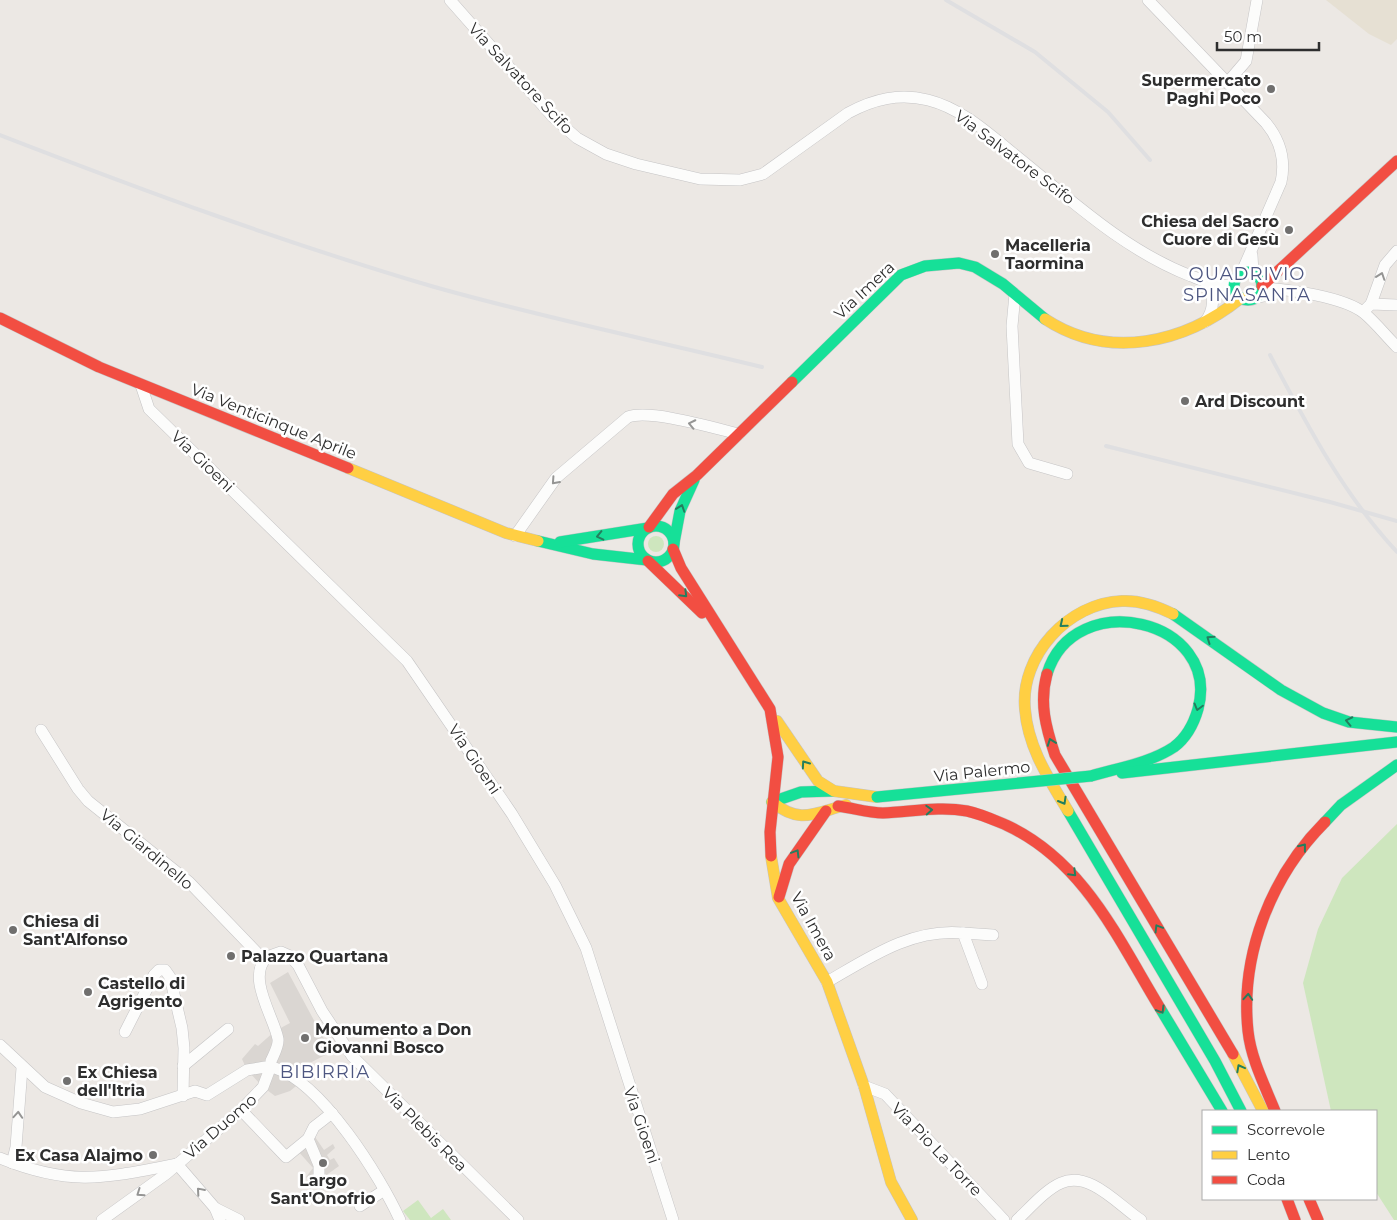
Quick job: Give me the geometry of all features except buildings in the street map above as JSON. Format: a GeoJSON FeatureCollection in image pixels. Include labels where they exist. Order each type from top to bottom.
{"type":"FeatureCollection","features":[{"type":"Feature","properties":{"kind":"main road","name":"Via Imera"},"geometry":{"type":"LineString","coordinates":[[697,475],[901,275],[911,270],[948,262],[969,264],[986,270],[1047,321],[1059,328],[1085,337],[1138,341],[1172,336],[1231,316],[1247,299],[1251,280],[1281,267],[1397,161]]}},
{"type":"Feature","properties":{"kind":"main road"},"geometry":{"type":"LineString","coordinates":[[1247,299],[1235,291],[1251,280]]}},
{"type":"Feature","properties":{"kind":"main road","name":"Via Venticinque Aprile"},"geometry":{"type":"LineString","coordinates":[[0,318],[99,367],[141,385],[515,536],[593,554],[648,560]]}},
{"type":"Feature","properties":{"kind":"main road"},"geometry":{"type":"LineString","coordinates":[[697,475],[687,491],[680,510],[670,555],[660,562],[648,560],[639,552],[637,547],[640,534],[648,527],[673,494],[697,475]]}},
{"type":"Feature","properties":{"kind":"main road"},"geometry":{"type":"LineString","coordinates":[[648,527],[666,529],[670,533],[673,546]]}},
{"type":"Feature","properties":{"kind":"main road","name":"Via Venticinque Aprile"},"geometry":{"type":"LineString","coordinates":[[541,541],[572,542],[622,530],[648,527]]}},
{"type":"Feature","properties":{"kind":"main road","name":"Via Imera"},"geometry":{"type":"LineString","coordinates":[[673,546],[681,568],[770,709],[778,757],[770,832],[772,869],[778,898],[827,982],[864,1086],[891,1182],[912,1220]]}},
{"type":"Feature","properties":{"kind":"main road","name":"Via Imera"},"geometry":{"type":"LineString","coordinates":[[648,560],[687,597],[729,644]]}},
{"type":"Feature","properties":{"kind":"main road"},"geometry":{"type":"LineString","coordinates":[[1240,1110],[1215,1061],[1038,760],[1026,717],[1024,693],[1031,667],[1054,632],[1072,618],[1107,603],[1141,602],[1181,618],[1284,692],[1313,709],[1344,721],[1397,728]]}},
{"type":"Feature","properties":{"kind":"main road"},"geometry":{"type":"LineString","coordinates":[[1091,776],[1163,753],[1175,746],[1184,737],[1193,722],[1199,708],[1201,694],[1199,677],[1193,661],[1182,646],[1159,627],[1123,618],[1106,621],[1077,634],[1060,651],[1047,672],[1043,689],[1046,728],[1055,755],[1231,1050],[1262,1110]]}},
{"type":"Feature","properties":{"kind":"main road"},"geometry":{"type":"LineString","coordinates":[[770,709],[818,781],[834,791]]}},
{"type":"Feature","properties":{"kind":"main road"},"geometry":{"type":"LineString","coordinates":[[1091,776],[1397,742]]}},
{"type":"Feature","properties":{"kind":"main road"},"geometry":{"type":"LineString","coordinates":[[1275,1110],[1254,1058],[1248,1032],[1250,972],[1264,918],[1279,885],[1300,851],[1330,814],[1361,789],[1397,765]]}},
{"type":"Feature","properties":{"kind":"main road","name":"Via Palermo"},"geometry":{"type":"LineString","coordinates":[[877,797],[1091,776]]}},
{"type":"Feature","properties":{"kind":"main road"},"geometry":{"type":"LineString","coordinates":[[807,790],[834,791],[877,797],[799,818],[784,813],[772,802],[788,793],[807,790]]}},
{"type":"Feature","properties":{"kind":"main road"},"geometry":{"type":"LineString","coordinates":[[838,806],[881,813],[945,809],[967,811],[988,817],[1021,832],[1054,854],[1081,880],[1221,1110]]}},
{"type":"Feature","properties":{"kind":"main road"},"geometry":{"type":"LineString","coordinates":[[778,898],[790,864],[826,811]]}},
{"type":"Feature","properties":{"kind":"main road"},"geometry":{"type":"LineString","coordinates":[[1287,1200],[1295,1220]]}},
{"type":"Feature","properties":{"kind":"main road"},"geometry":{"type":"LineString","coordinates":[[1308,1200],[1318,1220]]}},
{"type":"Feature","properties":{"kind":"street","name":"Via Salvatore Scifo"},"geometry":{"type":"LineString","coordinates":[[450,0],[553,117],[577,138],[606,154],[636,164],[700,179],[740,180],[763,174],[848,113],[879,99],[911,97],[929,100],[947,107],[973,122],[1105,227],[1132,245],[1160,262],[1205,282],[1225,294],[1247,299]]}},
{"type":"Feature","properties":{"kind":"street"},"geometry":{"type":"LineString","coordinates":[[1148,0],[1228,82],[1272,131],[1283,159],[1281,182],[1252,251],[1251,280]]}},
{"type":"Feature","properties":{"kind":"street"},"geometry":{"type":"LineString","coordinates":[[1228,82],[1246,61],[1257,0]]}},
{"type":"Feature","properties":{"kind":"street"},"geometry":{"type":"LineString","coordinates":[[1367,308],[1384,265],[1397,252]]}},
{"type":"Feature","properties":{"kind":"street","name":"Via Salvatore Scifo"},"geometry":{"type":"LineString","coordinates":[[1205,282],[1220,286],[1251,280],[1367,308]]}},
{"type":"Feature","properties":{"kind":"street"},"geometry":{"type":"LineString","coordinates":[[1204,324],[1211,313],[1213,301],[1205,282]]}},
{"type":"Feature","properties":{"kind":"street"},"geometry":{"type":"LineString","coordinates":[[1247,299],[1294,290]]}},
{"type":"Feature","properties":{"kind":"street"},"geometry":{"type":"LineString","coordinates":[[1015,294],[1012,326],[1018,444],[1029,462],[1067,474]]}},
{"type":"Feature","properties":{"kind":"street"},"geometry":{"type":"LineString","coordinates":[[1367,308],[1397,306]]}},
{"type":"Feature","properties":{"kind":"street"},"geometry":{"type":"LineString","coordinates":[[1367,308],[1397,347]]}},
{"type":"Feature","properties":{"kind":"street","name":"Via Gioeni"},"geometry":{"type":"LineString","coordinates":[[141,385],[149,409],[407,660],[512,814],[555,885],[586,948],[673,1220]]}},
{"type":"Feature","properties":{"kind":"street"},"geometry":{"type":"LineString","coordinates":[[515,536],[556,478],[628,417],[637,414],[654,416],[739,434]]}},
{"type":"Feature","properties":{"kind":"street","name":"Via Giardinello"},"geometry":{"type":"LineString","coordinates":[[42,730],[88,801],[189,882],[264,960]]}},
{"type":"Feature","properties":{"kind":"street"},"geometry":{"type":"LineString","coordinates":[[827,982],[889,947],[920,935],[946,931],[993,935]]}},
{"type":"Feature","properties":{"kind":"street"},"geometry":{"type":"LineString","coordinates":[[963,933],[982,984]]}},
{"type":"Feature","properties":{"kind":"street","name":"Via Plebis Rea"},"geometry":{"type":"LineString","coordinates":[[264,960],[271,954],[281,952],[294,960],[326,1018],[352,1056],[518,1220]]}},
{"type":"Feature","properties":{"kind":"street"},"geometry":{"type":"LineString","coordinates":[[264,960],[260,971],[261,990],[275,1030],[278,1046],[270,1067],[285,1072],[300,1083],[332,1113],[383,1190],[400,1220]]}},
{"type":"Feature","properties":{"kind":"street"},"geometry":{"type":"LineString","coordinates":[[125,1032],[154,975],[159,970],[165,970],[170,977],[182,1028],[183,1096]]}},
{"type":"Feature","properties":{"kind":"street"},"geometry":{"type":"LineString","coordinates":[[183,1066],[228,1029]]}},
{"type":"Feature","properties":{"kind":"street","name":"Via Duomo"},"geometry":{"type":"LineString","coordinates":[[0,1045],[22,1068],[45,1087],[81,1103],[113,1112],[140,1109],[195,1091],[207,1095],[247,1070],[270,1067],[263,1087],[241,1110],[166,1174],[102,1220]]}},
{"type":"Feature","properties":{"kind":"street"},"geometry":{"type":"LineString","coordinates":[[12,1163],[16,1147],[22,1068]]}},
{"type":"Feature","properties":{"kind":"street","name":"Via Pio La Torre"},"geometry":{"type":"LineString","coordinates":[[864,1086],[884,1094],[1004,1220]]}},
{"type":"Feature","properties":{"kind":"street"},"geometry":{"type":"LineString","coordinates":[[241,1110],[286,1157],[308,1139],[314,1127],[332,1113]]}},
{"type":"Feature","properties":{"kind":"street"},"geometry":{"type":"LineString","coordinates":[[308,1139],[319,1165],[319,1180]]}},
{"type":"Feature","properties":{"kind":"street"},"geometry":{"type":"LineString","coordinates":[[0,1158],[56,1177],[75,1179],[109,1177],[177,1164],[215,1208],[220,1220]]}},
{"type":"Feature","properties":{"kind":"street"},"geometry":{"type":"LineString","coordinates":[[1017,1220],[1056,1186],[1075,1180],[1090,1184],[1136,1218]]}},
{"type":"Feature","properties":{"kind":"street"},"geometry":{"type":"LineString","coordinates":[[360,1206],[383,1190]]}},
{"type":"Feature","properties":{"kind":"street"},"geometry":{"type":"LineString","coordinates":[[215,1208],[239,1220]]}},
{"type":"Feature","properties":{"kind":"shaded area"},"geometry":{"type":"Polygon","coordinates":[[[1326,0],[1397,0],[1397,39],[1391,45],[1369,34],[1326,0]]]}},
{"type":"Feature","properties":{"kind":"shaded area"},"geometry":{"type":"Polygon","coordinates":[[[288,972],[331,1052],[306,1065],[311,1074],[290,1091],[275,1096],[263,1087],[247,1070],[242,1059],[255,1044],[258,1046],[275,1031],[290,1023],[270,983],[288,972]]]}},
{"type":"Feature","properties":{"kind":"shaded area","name":"Largo Sant'Onofrio"},"geometry":{"type":"Polygon","coordinates":[[[315,1137],[324,1150],[333,1144],[335,1148],[327,1155],[330,1160],[334,1158],[339,1166],[314,1184],[306,1177],[313,1168],[298,1151],[315,1137]]]}},
{"type":"Feature","properties":{"kind":"green space"},"geometry":{"type":"Polygon","coordinates":[[[653,536],[659,536],[664,541],[662,550],[653,552],[648,547],[648,541],[653,536]]]}},
{"type":"Feature","properties":{"kind":"green space"},"geometry":{"type":"Polygon","coordinates":[[[1397,824],[1397,1220],[1394,1220],[1377,1194],[1377,1110],[1331,1110],[1303,983],[1318,929],[1342,878],[1397,824]]]}},
{"type":"Feature","properties":{"kind":"green space"},"geometry":{"type":"Polygon","coordinates":[[[418,1200],[431,1218],[443,1209],[451,1220],[410,1220],[403,1211],[418,1200]]]}},
{"type":"Feature","properties":{"kind":"railway"},"geometry":{"type":"LineString","coordinates":[[946,0],[1035,52],[1108,112],[1150,160]]}},
{"type":"Feature","properties":{"kind":"railway"},"geometry":{"type":"LineString","coordinates":[[0,135],[214,215],[322,252],[431,286],[513,308],[762,367]]}},
{"type":"Feature","properties":{"kind":"railway"},"geometry":{"type":"LineString","coordinates":[[1270,355],[1312,433],[1343,483],[1397,552]]}},
{"type":"Feature","properties":{"kind":"railway"},"geometry":{"type":"LineString","coordinates":[[1106,446],[1330,502],[1397,521]]}},
{"type":"Feature","properties":{"kind":"traffic: fast"},"geometry":{"type":"LineString","coordinates":[[792,382],[901,275],[925,266],[959,263],[975,267],[1003,284],[1045,319]]}},
{"type":"Feature","properties":{"kind":"traffic: fast"},"geometry":{"type":"LineString","coordinates":[[1248,272],[1258,276],[1262,286],[1258,296],[1248,300],[1238,296],[1234,286],[1238,276],[1248,272]]}},
{"type":"Feature","properties":{"kind":"traffic: fast"},"geometry":{"type":"LineString","coordinates":[[674,543],[680,511],[694,480]]}},
{"type":"Feature","properties":{"kind":"traffic: fast"},"geometry":{"type":"LineString","coordinates":[[656,526],[663,527],[669,531],[673,537],[674,544],[673,551],[669,557],[663,561],[656,562],[649,561],[643,557],[639,551],[638,544],[639,537],[643,531],[649,527],[656,526]]}},
{"type":"Feature","properties":{"kind":"traffic: fast"},"geometry":{"type":"LineString","coordinates":[[560,542],[648,528]]}},
{"type":"Feature","properties":{"kind":"traffic: fast"},"geometry":{"type":"LineString","coordinates":[[538,541],[593,554],[647,560]]}},
{"type":"Feature","properties":{"kind":"traffic: fast"},"geometry":{"type":"LineString","coordinates":[[1173,614],[1281,690],[1323,713],[1349,722],[1397,727]]}},
{"type":"Feature","properties":{"kind":"traffic: fast"},"geometry":{"type":"LineString","coordinates":[[1047,674],[1062,646],[1085,629],[1113,622],[1142,624],[1168,635],[1188,653],[1200,678],[1198,709],[1192,725],[1174,747],[1165,753],[1144,761],[1091,776]]}},
{"type":"Feature","properties":{"kind":"traffic: fast"},"geometry":{"type":"LineString","coordinates":[[1122,773],[1397,742]]}},
{"type":"Feature","properties":{"kind":"traffic: fast"},"geometry":{"type":"LineString","coordinates":[[1325,822],[1341,805],[1397,765]]}},
{"type":"Feature","properties":{"kind":"traffic: fast"},"geometry":{"type":"LineString","coordinates":[[877,797],[1091,776]]}},
{"type":"Feature","properties":{"kind":"traffic: fast"},"geometry":{"type":"LineString","coordinates":[[772,802],[801,792],[833,791]]}},
{"type":"Feature","properties":{"kind":"traffic: fast"},"geometry":{"type":"LineString","coordinates":[[1068,811],[1215,1061],[1240,1110]]}},
{"type":"Feature","properties":{"kind":"traffic: fast"},"geometry":{"type":"LineString","coordinates":[[1160,1008],[1221,1110]]}},
{"type":"Feature","properties":{"kind":"traffic: slow"},"geometry":{"type":"LineString","coordinates":[[1045,319],[1070,332],[1095,340],[1120,343],[1146,341],[1196,326],[1219,314],[1241,298]]}},
{"type":"Feature","properties":{"kind":"traffic: slow"},"geometry":{"type":"LineString","coordinates":[[348,468],[506,533],[538,541]]}},
{"type":"Feature","properties":{"kind":"traffic: slow"},"geometry":{"type":"LineString","coordinates":[[1068,811],[1040,763],[1027,723],[1025,709],[1026,689],[1030,670],[1039,652],[1051,636],[1066,622],[1083,611],[1102,604],[1135,601],[1155,606],[1173,614]]}},
{"type":"Feature","properties":{"kind":"traffic: slow"},"geometry":{"type":"LineString","coordinates":[[777,721],[818,781],[834,791],[877,797]]}},
{"type":"Feature","properties":{"kind":"traffic: slow"},"geometry":{"type":"LineString","coordinates":[[772,802],[782,809],[800,815],[816,814],[846,805]]}},
{"type":"Feature","properties":{"kind":"traffic: slow"},"geometry":{"type":"LineString","coordinates":[[771,856],[778,898],[827,982],[864,1086],[891,1182],[912,1220]]}},
{"type":"Feature","properties":{"kind":"traffic: slow"},"geometry":{"type":"LineString","coordinates":[[1233,1054],[1262,1110]]}},
{"type":"Feature","properties":{"kind":"traffic: jam"},"geometry":{"type":"LineString","coordinates":[[1262,286],[1397,161]]}},
{"type":"Feature","properties":{"kind":"traffic: jam"},"geometry":{"type":"LineString","coordinates":[[0,318],[99,367],[348,468]]}},
{"type":"Feature","properties":{"kind":"traffic: jam"},"geometry":{"type":"LineString","coordinates":[[649,527],[673,494],[697,475],[792,382]]}},
{"type":"Feature","properties":{"kind":"traffic: jam"},"geometry":{"type":"LineString","coordinates":[[673,549],[681,568],[770,709],[778,757],[770,832],[771,856]]}},
{"type":"Feature","properties":{"kind":"traffic: jam"},"geometry":{"type":"LineString","coordinates":[[648,561],[702,613]]}},
{"type":"Feature","properties":{"kind":"traffic: jam"},"geometry":{"type":"LineString","coordinates":[[1047,674],[1044,705],[1049,735],[1055,755],[1233,1054]]}},
{"type":"Feature","properties":{"kind":"traffic: jam"},"geometry":{"type":"LineString","coordinates":[[838,806],[883,813],[936,809],[967,811],[1006,825],[1033,840],[1057,859],[1096,904],[1160,1008]]}},
{"type":"Feature","properties":{"kind":"traffic: jam"},"geometry":{"type":"LineString","coordinates":[[779,897],[789,864],[826,811]]}},
{"type":"Feature","properties":{"kind":"traffic: jam"},"geometry":{"type":"LineString","coordinates":[[1275,1110],[1252,1052],[1248,1031],[1247,1002],[1249,974],[1263,918],[1275,892],[1289,867],[1306,843],[1325,822]]}},
{"type":"Feature","properties":{"kind":"traffic: jam"},"geometry":{"type":"LineString","coordinates":[[1287,1200],[1295,1220]]}},
{"type":"Feature","properties":{"kind":"traffic: jam"},"geometry":{"type":"LineString","coordinates":[[1309,1200],[1318,1220]]}},
{"type":"Feature","properties":{"kind":"place","name":"Supermercato Paghi Poco"},"geometry":{"type":"Point","coordinates":[1271,89]}},
{"type":"Feature","properties":{"kind":"place","name":"Chiesa del Sacro Cuore di Gesù"},"geometry":{"type":"Point","coordinates":[1289,230]}},
{"type":"Feature","properties":{"kind":"place","name":"Macelleria Taormina"},"geometry":{"type":"Point","coordinates":[995,254]}},
{"type":"Feature","properties":{"kind":"place","name":"Ard Discount"},"geometry":{"type":"Point","coordinates":[1185,401]}},
{"type":"Feature","properties":{"kind":"place","name":"Chiesa di Sant'Alfonso"},"geometry":{"type":"Point","coordinates":[13,930]}},
{"type":"Feature","properties":{"kind":"place","name":"Palazzo Quartana"},"geometry":{"type":"Point","coordinates":[231,956]}},
{"type":"Feature","properties":{"kind":"place","name":"Castello di Agrigento"},"geometry":{"type":"Point","coordinates":[88,992]}},
{"type":"Feature","properties":{"kind":"place","name":"Monumento a Don Giovanni Bosco"},"geometry":{"type":"Point","coordinates":[305,1038]}},
{"type":"Feature","properties":{"kind":"place","name":"Ex Chiesa dell'Itria"},"geometry":{"type":"Point","coordinates":[67,1081]}},
{"type":"Feature","properties":{"kind":"place","name":"Ex Casa Alajmo"},"geometry":{"type":"Point","coordinates":[153,1155]}},
{"type":"Feature","properties":{"kind":"place","name":"Largo Sant'Onofrio"},"geometry":{"type":"Point","coordinates":[323,1163]}},
{"type":"Feature","properties":{"kind":"district","name":"QUADRIVIO SPINASANTA"},"geometry":{"type":"Point","coordinates":[1247,284]}},
{"type":"Feature","properties":{"kind":"district","name":"BIBIRRIA"},"geometry":{"type":"Point","coordinates":[325,1072]}}]}
